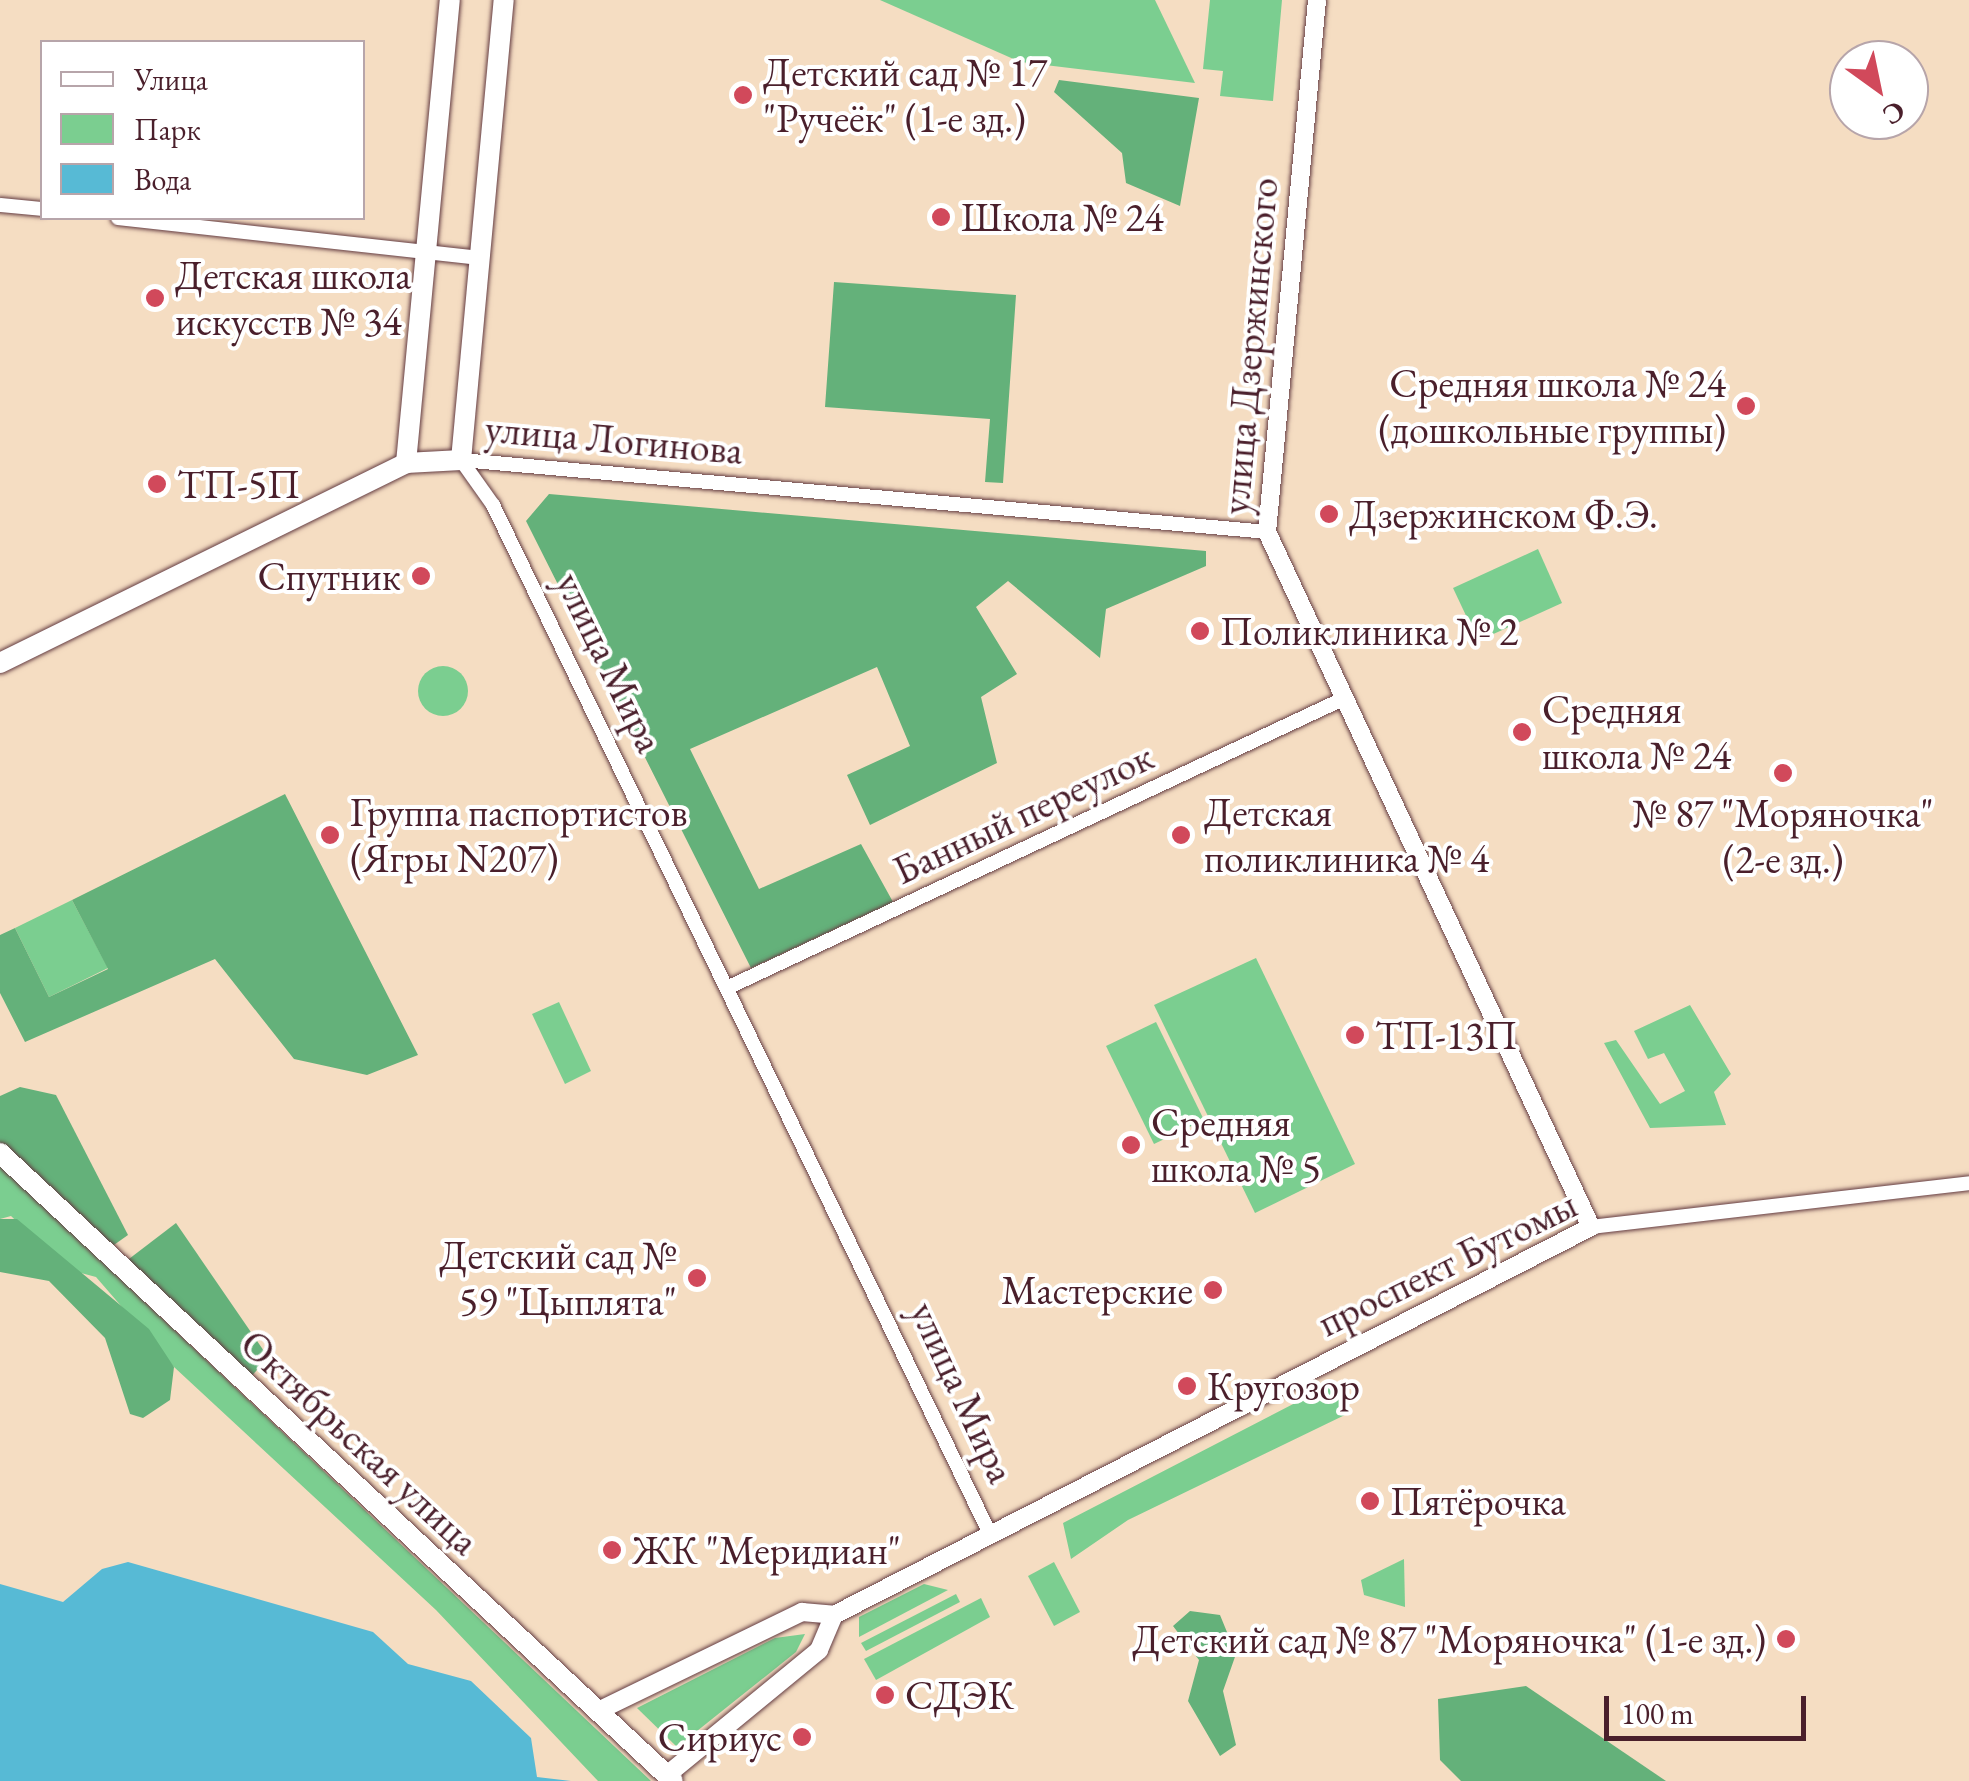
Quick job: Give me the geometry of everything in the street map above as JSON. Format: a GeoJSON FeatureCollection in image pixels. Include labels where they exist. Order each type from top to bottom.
{"type":"FeatureCollection","features":[{"type":"Feature","properties":{"kind":"main road"},"geometry":{"type":"LineString","coordinates":[[406,463],[450,0]]}},
{"type":"Feature","properties":{"kind":"main road"},"geometry":{"type":"LineString","coordinates":[[461,460],[504,0]]}},
{"type":"Feature","properties":{"kind":"main road","name":"улица Логинова"},"geometry":{"type":"LineString","coordinates":[[0,662],[406,463],[461,460]]}},
{"type":"Feature","properties":{"kind":"main road","name":"Октябрьская улица"},"geometry":{"type":"LineString","coordinates":[[0,1153],[670,1778]]}},
{"type":"Feature","properties":{"kind":"street","name":"улица Дзержинского"},"geometry":{"type":"LineString","coordinates":[[1317,0],[1267,532],[1591,1227]]}},
{"type":"Feature","properties":{"kind":"street"},"geometry":{"type":"LineString","coordinates":[[0,205],[40,209]]}},
{"type":"Feature","properties":{"kind":"street"},"geometry":{"type":"LineString","coordinates":[[137,220],[480,258]]}},
{"type":"Feature","properties":{"kind":"street","name":"улица Логинова"},"geometry":{"type":"LineString","coordinates":[[461,460],[1267,532]]}},
{"type":"Feature","properties":{"kind":"street","name":"улица Мира"},"geometry":{"type":"LineString","coordinates":[[461,460],[494,505],[730,986],[990,1534]]}},
{"type":"Feature","properties":{"kind":"street","name":"Банный переулок"},"geometry":{"type":"LineString","coordinates":[[730,986],[1344,698]]}},
{"type":"Feature","properties":{"kind":"street","name":"проспект Бутомы"},"geometry":{"type":"LineString","coordinates":[[598,1710],[802,1612],[834,1615],[1591,1227],[1969,1184]]}},
{"type":"Feature","properties":{"kind":"street"},"geometry":{"type":"LineString","coordinates":[[670,1778],[819,1650],[834,1615]]}},
{"type":"Feature","properties":{"kind":"green space"},"geometry":{"type":"Polygon","coordinates":[[[880,0],[1155,0],[1195,83],[1020,62],[880,0]]]}},
{"type":"Feature","properties":{"kind":"green space"},"geometry":{"type":"Polygon","coordinates":[[[1210,0],[1282,0],[1273,101],[1220,96],[1223,71],[1203,69],[1210,0]]]}},
{"type":"Feature","properties":{"kind":"green space"},"geometry":{"type":"Polygon","coordinates":[[[1059,80],[1199,98],[1180,206],[1126,183],[1122,153],[1054,92],[1059,80]]]}},
{"type":"Feature","properties":{"kind":"green space"},"geometry":{"type":"Polygon","coordinates":[[[834,282],[1016,295],[1003,483],[985,482],[990,419],[825,407],[834,282]]]}},
{"type":"Feature","properties":{"kind":"green space"},"geometry":{"type":"Polygon","coordinates":[[[549,494],[1206,551],[1206,566],[1106,609],[1100,658],[1008,581],[976,607],[1017,674],[981,697],[997,763],[870,825],[847,775],[910,746],[877,667],[690,749],[759,889],[861,844],[893,902],[751,968],[526,521],[549,494]]]}},
{"type":"Feature","properties":{"kind":"green space"},"geometry":{"type":"Polygon","coordinates":[[[1538,549],[1562,603],[1478,641],[1453,588],[1538,549]]]}},
{"type":"Feature","properties":{"kind":"green space"},"geometry":{"type":"Polygon","coordinates":[[[443,666],[461,673],[468,691],[461,709],[443,716],[425,709],[418,691],[425,673],[443,666]]]}},
{"type":"Feature","properties":{"kind":"green space"},"geometry":{"type":"Polygon","coordinates":[[[285,794],[418,1055],[367,1075],[294,1059],[215,959],[25,1042],[0,993],[0,935],[15,928],[49,997],[108,969],[72,900],[285,794]]]}},
{"type":"Feature","properties":{"kind":"green space"},"geometry":{"type":"Polygon","coordinates":[[[72,900],[108,968],[49,997],[15,928],[72,900]]]}},
{"type":"Feature","properties":{"kind":"green space"},"geometry":{"type":"Polygon","coordinates":[[[1256,958],[1355,1164],[1255,1213],[1154,1005],[1256,958]]]}},
{"type":"Feature","properties":{"kind":"green space"},"geometry":{"type":"Polygon","coordinates":[[[559,1002],[591,1071],[565,1084],[532,1014],[559,1002]]]}},
{"type":"Feature","properties":{"kind":"green space"},"geometry":{"type":"Polygon","coordinates":[[[1690,1005],[1731,1074],[1714,1092],[1726,1125],[1650,1128],[1604,1043],[1616,1040],[1660,1104],[1685,1091],[1664,1053],[1648,1059],[1634,1031],[1690,1005]]]}},
{"type":"Feature","properties":{"kind":"green space"},"geometry":{"type":"Polygon","coordinates":[[[1156,1022],[1204,1120],[1154,1144],[1106,1046],[1156,1022]]]}},
{"type":"Feature","properties":{"kind":"green space"},"geometry":{"type":"Polygon","coordinates":[[[20,1087],[56,1095],[128,1235],[111,1247],[0,1146],[0,1096],[20,1087]]]}},
{"type":"Feature","properties":{"kind":"green space"},"geometry":{"type":"Polygon","coordinates":[[[0,1165],[651,1781],[598,1781],[436,1610],[174,1367],[96,1277],[66,1269],[11,1216],[0,1219],[0,1165]]]}},
{"type":"Feature","properties":{"kind":"green space"},"geometry":{"type":"Polygon","coordinates":[[[0,1219],[17,1219],[149,1329],[174,1367],[170,1400],[143,1418],[130,1414],[105,1338],[49,1281],[0,1272],[0,1219]]]}},
{"type":"Feature","properties":{"kind":"green space"},"geometry":{"type":"Polygon","coordinates":[[[176,1223],[268,1357],[251,1377],[125,1262],[176,1223]]]}},
{"type":"Feature","properties":{"kind":"green space"},"geometry":{"type":"Polygon","coordinates":[[[1328,1386],[1349,1413],[1128,1520],[1071,1559],[1063,1523],[1328,1386]]]}},
{"type":"Feature","properties":{"kind":"green space"},"geometry":{"type":"Polygon","coordinates":[[[1404,1559],[1405,1607],[1364,1595],[1361,1580],[1404,1559]]]}},
{"type":"Feature","properties":{"kind":"green space"},"geometry":{"type":"Polygon","coordinates":[[[1054,1562],[1080,1612],[1054,1626],[1028,1576],[1054,1562]]]}},
{"type":"Feature","properties":{"kind":"green space"},"geometry":{"type":"Polygon","coordinates":[[[924,1584],[948,1590],[859,1637],[859,1617],[924,1584]]]}},
{"type":"Feature","properties":{"kind":"green space"},"geometry":{"type":"Polygon","coordinates":[[[956,1594],[960,1602],[866,1651],[861,1643],[956,1594]]]}},
{"type":"Feature","properties":{"kind":"green space"},"geometry":{"type":"Polygon","coordinates":[[[981,1598],[990,1617],[876,1680],[864,1659],[981,1598]]]}},
{"type":"Feature","properties":{"kind":"green space"},"geometry":{"type":"Polygon","coordinates":[[[1190,1611],[1220,1615],[1236,1654],[1223,1691],[1236,1745],[1220,1756],[1188,1701],[1199,1660],[1173,1626],[1190,1611]]]}},
{"type":"Feature","properties":{"kind":"green space"},"geometry":{"type":"Polygon","coordinates":[[[805,1634],[796,1652],[677,1747],[637,1708],[775,1638],[805,1634]]]}},
{"type":"Feature","properties":{"kind":"green space"},"geometry":{"type":"Polygon","coordinates":[[[1526,1686],[1666,1781],[1461,1781],[1440,1760],[1438,1699],[1526,1686]]]}},
{"type":"Feature","properties":{"kind":"water"},"geometry":{"type":"Polygon","coordinates":[[[128,1562],[373,1632],[408,1664],[471,1681],[531,1738],[537,1777],[571,1781],[0,1781],[0,1584],[63,1602],[102,1569],[128,1562]]]}},
{"type":"Feature","properties":{"kind":"place","name":"Детский сад № 17 \"Ручеёк\" (1-е зд.)"},"geometry":{"type":"Point","coordinates":[743,95]}},
{"type":"Feature","properties":{"kind":"place","name":"Школа № 24"},"geometry":{"type":"Point","coordinates":[941,217]}},
{"type":"Feature","properties":{"kind":"place","name":"Детская школа искусств № 34"},"geometry":{"type":"Point","coordinates":[155,298]}},
{"type":"Feature","properties":{"kind":"place","name":"Средняя школа № 24 (дошкольные группы)"},"geometry":{"type":"Point","coordinates":[1746,406]}},
{"type":"Feature","properties":{"kind":"place","name":"ТП-5П"},"geometry":{"type":"Point","coordinates":[157,484]}},
{"type":"Feature","properties":{"kind":"place","name":"Дзержинском Ф.Э."},"geometry":{"type":"Point","coordinates":[1329,514]}},
{"type":"Feature","properties":{"kind":"place","name":"Спутник"},"geometry":{"type":"Point","coordinates":[421,576]}},
{"type":"Feature","properties":{"kind":"place","name":"Поликлиника № 2"},"geometry":{"type":"Point","coordinates":[1200,631]}},
{"type":"Feature","properties":{"kind":"place","name":"Средняя школа № 24"},"geometry":{"type":"Point","coordinates":[1522,732]}},
{"type":"Feature","properties":{"kind":"place","name":"№ 87 \"Моряночка\" (2-е зд.)"},"geometry":{"type":"Point","coordinates":[1783,773]}},
{"type":"Feature","properties":{"kind":"place","name":"Группа паспортистов (Ягры N207)"},"geometry":{"type":"Point","coordinates":[330,835]}},
{"type":"Feature","properties":{"kind":"place","name":"Детская поликлиника № 4"},"geometry":{"type":"Point","coordinates":[1181,835]}},
{"type":"Feature","properties":{"kind":"place","name":"ТП-13П"},"geometry":{"type":"Point","coordinates":[1355,1035]}},
{"type":"Feature","properties":{"kind":"place","name":"Средняя школа № 5"},"geometry":{"type":"Point","coordinates":[1131,1145]}},
{"type":"Feature","properties":{"kind":"place","name":"Детский сад № 59 \"Цыплята\""},"geometry":{"type":"Point","coordinates":[697,1278]}},
{"type":"Feature","properties":{"kind":"place","name":"Мастерские"},"geometry":{"type":"Point","coordinates":[1213,1290]}},
{"type":"Feature","properties":{"kind":"place","name":"Кругозор"},"geometry":{"type":"Point","coordinates":[1187,1386]}},
{"type":"Feature","properties":{"kind":"place","name":"Пятёрочка"},"geometry":{"type":"Point","coordinates":[1370,1501]}},
{"type":"Feature","properties":{"kind":"place","name":"ЖК \"Меридиан\""},"geometry":{"type":"Point","coordinates":[612,1550]}},
{"type":"Feature","properties":{"kind":"place","name":"Детский сад № 87 \"Моряночка\" (1-е зд.)"},"geometry":{"type":"Point","coordinates":[1786,1639]}},
{"type":"Feature","properties":{"kind":"place","name":"СДЭК"},"geometry":{"type":"Point","coordinates":[885,1695]}},
{"type":"Feature","properties":{"kind":"place","name":"Сириус"},"geometry":{"type":"Point","coordinates":[802,1737]}}]}
